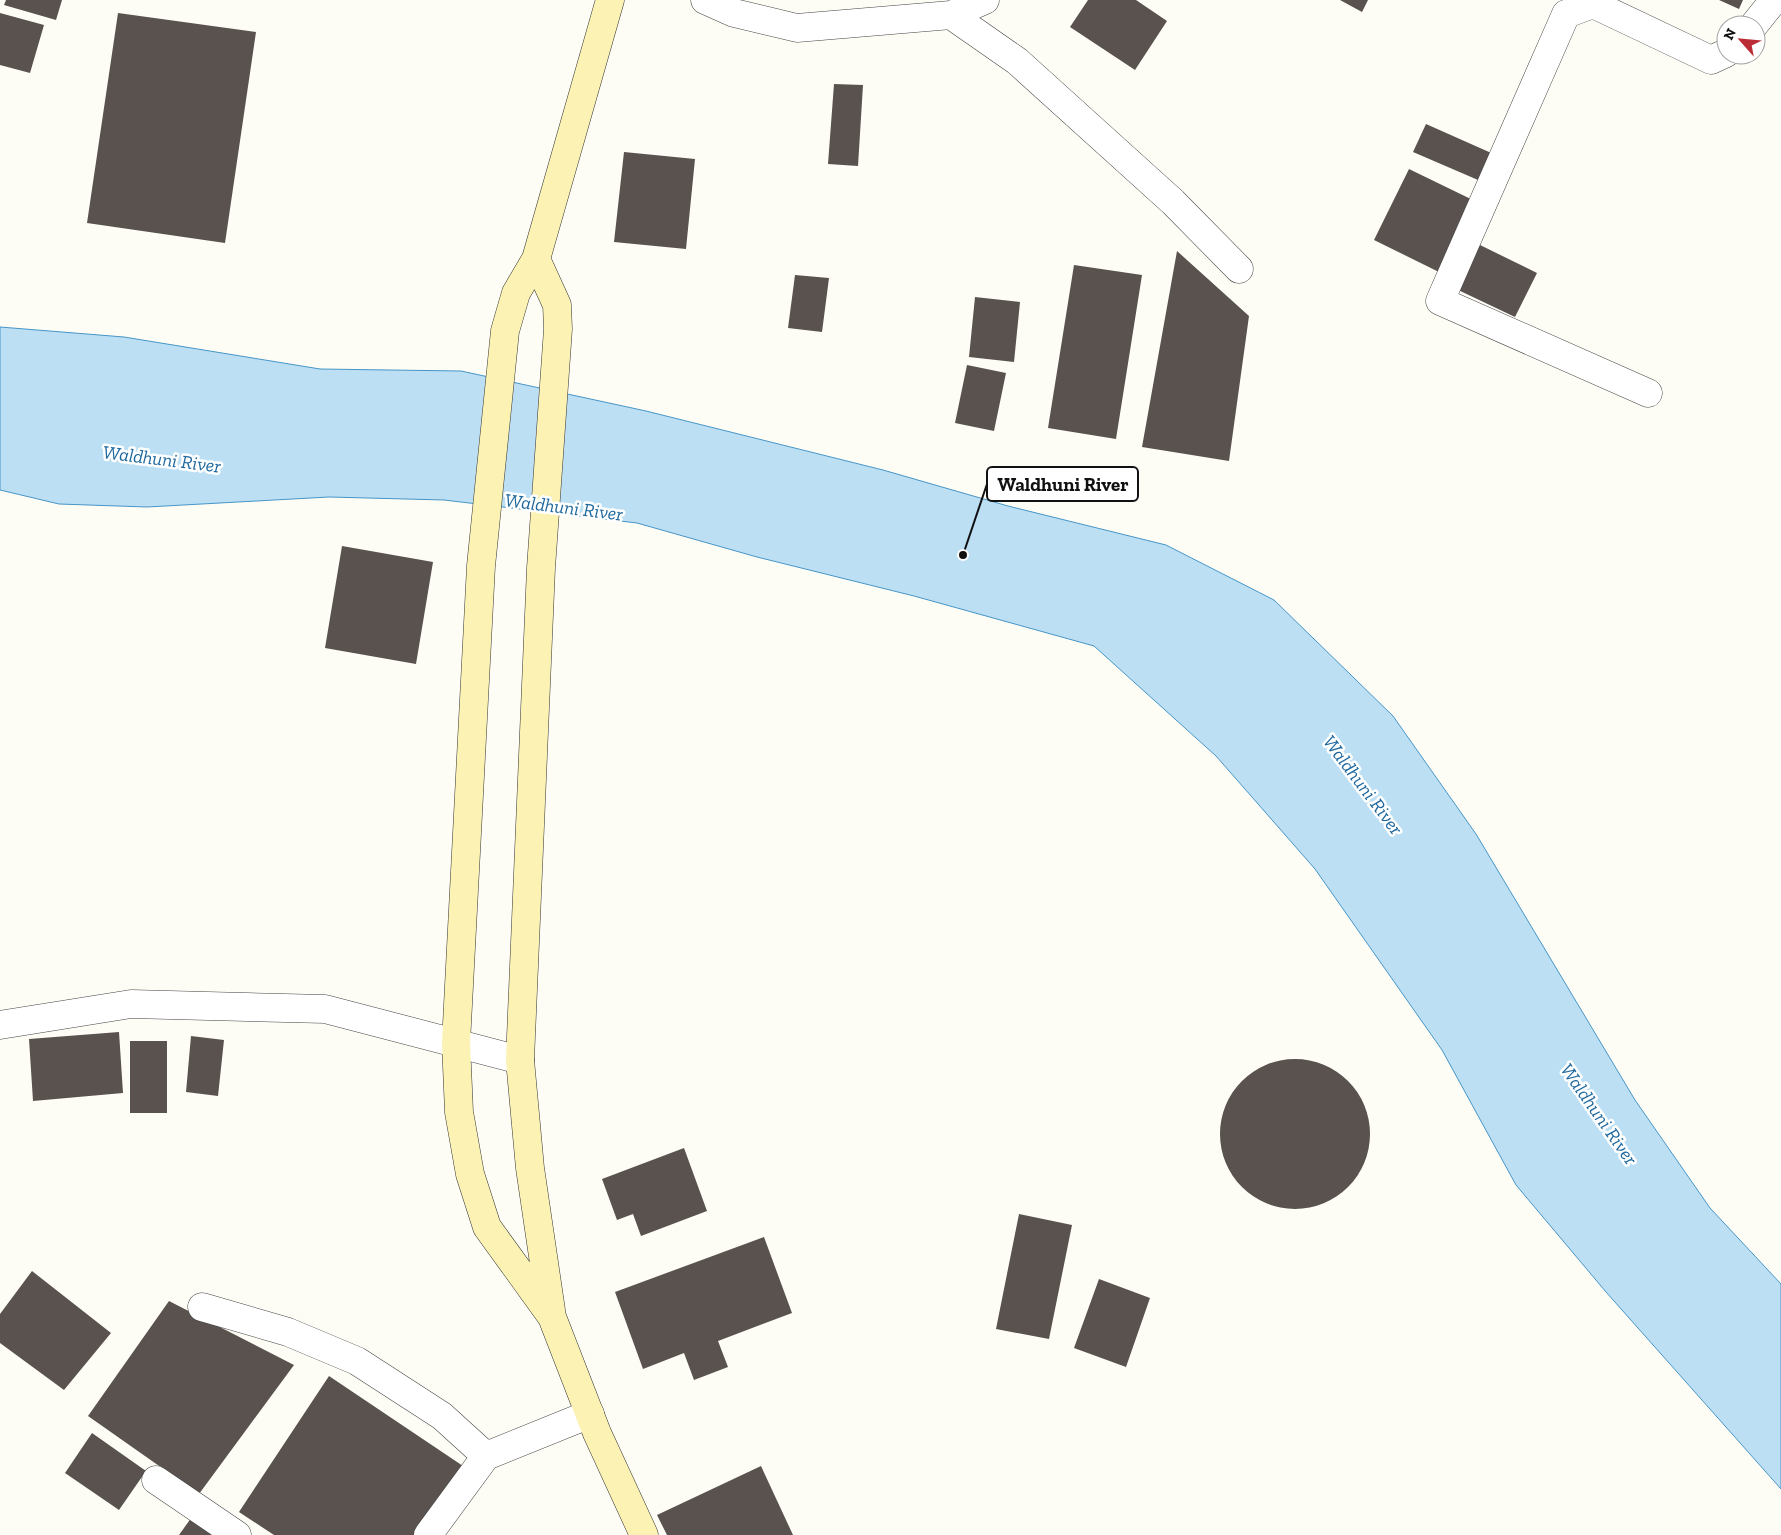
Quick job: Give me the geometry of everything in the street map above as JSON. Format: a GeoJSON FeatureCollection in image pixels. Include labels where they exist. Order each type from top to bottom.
{"type":"FeatureCollection","features":[{"type":"Feature","properties":{"kind":"main road"},"geometry":{"type":"LineString","coordinates":[[552,1317],[487,1228],[470,1174],[459,1112],[456,1043],[481,566],[505,331],[516,293],[536,260],[610,0]]}},
{"type":"Feature","properties":{"kind":"main road"},"geometry":{"type":"LineString","coordinates":[[536,260],[557,306],[558,329],[540,568],[520,1060],[530,1168],[552,1317],[597,1433],[644,1535]]}},
{"type":"Feature","properties":{"kind":"street"},"geometry":{"type":"LineString","coordinates":[[705,0],[734,13],[797,28],[951,14],[985,0]]}},
{"type":"Feature","properties":{"kind":"street"},"geometry":{"type":"LineString","coordinates":[[1762,15],[1774,0]]}},
{"type":"Feature","properties":{"kind":"street"},"geometry":{"type":"LineString","coordinates":[[1648,393],[1440,301],[1566,14],[1593,4],[1712,60],[1716,58]]}},
{"type":"Feature","properties":{"kind":"street"},"geometry":{"type":"LineString","coordinates":[[951,14],[1017,60],[1172,202],[1239,269]]}},
{"type":"Feature","properties":{"kind":"street"},"geometry":{"type":"LineString","coordinates":[[0,1025],[131,1004],[324,1009],[520,1060]]}},
{"type":"Feature","properties":{"kind":"street"},"geometry":{"type":"LineString","coordinates":[[202,1307],[288,1332],[357,1361],[442,1416],[486,1456]]}},
{"type":"Feature","properties":{"kind":"street"},"geometry":{"type":"LineString","coordinates":[[428,1535],[486,1456],[590,1414]]}},
{"type":"Feature","properties":{"kind":"street"},"geometry":{"type":"LineString","coordinates":[[156,1480],[237,1535]]}},
{"type":"Feature","properties":{"kind":"water"},"geometry":{"type":"Polygon","coordinates":[[[0,327],[124,337],[320,369],[461,371],[646,411],[883,470],[1008,506],[1166,545],[1274,600],[1393,716],[1476,834],[1635,1100],[1710,1208],[1781,1284],[1781,1489],[1606,1292],[1516,1185],[1442,1050],[1315,869],[1216,756],[1094,646],[914,596],[757,557],[637,523],[444,500],[329,497],[147,507],[59,504],[0,490],[0,327]]]}},
{"type":"Feature","properties":{"kind":"building"},"geometry":{"type":"Polygon","coordinates":[[[6,0],[62,0],[56,20],[4,5],[6,0]]]}},
{"type":"Feature","properties":{"kind":"building"},"geometry":{"type":"Polygon","coordinates":[[[1088,0],[1136,0],[1167,21],[1135,70],[1070,27],[1088,0]]]}},
{"type":"Feature","properties":{"kind":"building"},"geometry":{"type":"Polygon","coordinates":[[[1340,0],[1368,0],[1362,12],[1340,0]]]}},
{"type":"Feature","properties":{"kind":"building"},"geometry":{"type":"Polygon","coordinates":[[[1719,0],[1743,0],[1739,9],[1719,0]]]}},
{"type":"Feature","properties":{"kind":"building"},"geometry":{"type":"Polygon","coordinates":[[[0,13],[44,25],[30,73],[0,65],[0,13]]]}},
{"type":"Feature","properties":{"kind":"building"},"geometry":{"type":"Polygon","coordinates":[[[118,13],[256,32],[225,243],[87,223],[118,13]]]}},
{"type":"Feature","properties":{"kind":"building"},"geometry":{"type":"Polygon","coordinates":[[[834,84],[863,85],[858,166],[828,164],[834,84]]]}},
{"type":"Feature","properties":{"kind":"building"},"geometry":{"type":"Polygon","coordinates":[[[1426,124],[1498,156],[1485,183],[1413,152],[1426,124]]]}},
{"type":"Feature","properties":{"kind":"building"},"geometry":{"type":"Polygon","coordinates":[[[624,152],[695,159],[686,249],[614,242],[624,152]]]}},
{"type":"Feature","properties":{"kind":"building"},"geometry":{"type":"Polygon","coordinates":[[[1409,169],[1479,203],[1443,274],[1374,240],[1409,169]]]}},
{"type":"Feature","properties":{"kind":"building"},"geometry":{"type":"Polygon","coordinates":[[[1478,244],[1537,273],[1515,317],[1456,289],[1478,244]]]}},
{"type":"Feature","properties":{"kind":"building"},"geometry":{"type":"Polygon","coordinates":[[[1177,251],[1249,316],[1229,461],[1142,447],[1177,251]]]}},
{"type":"Feature","properties":{"kind":"building"},"geometry":{"type":"Polygon","coordinates":[[[1074,265],[1142,275],[1116,439],[1048,428],[1074,265]]]}},
{"type":"Feature","properties":{"kind":"building"},"geometry":{"type":"Polygon","coordinates":[[[795,275],[829,278],[822,332],[788,328],[795,275]]]}},
{"type":"Feature","properties":{"kind":"building"},"geometry":{"type":"Polygon","coordinates":[[[975,297],[1020,302],[1014,362],[969,357],[975,297]]]}},
{"type":"Feature","properties":{"kind":"building"},"geometry":{"type":"Polygon","coordinates":[[[967,365],[1006,373],[994,431],[955,423],[967,365]]]}},
{"type":"Feature","properties":{"kind":"building"},"geometry":{"type":"Polygon","coordinates":[[[342,546],[433,562],[416,664],[325,648],[342,546]]]}},
{"type":"Feature","properties":{"kind":"building"},"geometry":{"type":"Polygon","coordinates":[[[119,1032],[123,1093],[33,1101],[29,1039],[119,1032]]]}},
{"type":"Feature","properties":{"kind":"building"},"geometry":{"type":"Polygon","coordinates":[[[191,1036],[224,1040],[218,1096],[186,1092],[191,1036]]]}},
{"type":"Feature","properties":{"kind":"building"},"geometry":{"type":"Polygon","coordinates":[[[130,1041],[167,1041],[167,1113],[130,1113],[130,1041]]]}},
{"type":"Feature","properties":{"kind":"building"},"geometry":{"type":"Polygon","coordinates":[[[1295,1059],[1324,1065],[1348,1081],[1364,1105],[1370,1134],[1364,1163],[1348,1187],[1324,1203],[1295,1209],[1266,1203],[1242,1187],[1226,1163],[1220,1134],[1226,1105],[1242,1081],[1266,1065],[1295,1059]]]}},
{"type":"Feature","properties":{"kind":"building"},"geometry":{"type":"Polygon","coordinates":[[[684,1148],[707,1211],[641,1236],[633,1214],[617,1220],[602,1179],[684,1148]]]}},
{"type":"Feature","properties":{"kind":"building"},"geometry":{"type":"Polygon","coordinates":[[[1019,1214],[1072,1225],[1049,1339],[996,1329],[1019,1214]]]}},
{"type":"Feature","properties":{"kind":"building"},"geometry":{"type":"Polygon","coordinates":[[[764,1237],[792,1313],[718,1341],[728,1367],[694,1380],[684,1353],[643,1369],[615,1292],[764,1237]]]}},
{"type":"Feature","properties":{"kind":"building"},"geometry":{"type":"Polygon","coordinates":[[[32,1271],[111,1333],[64,1390],[0,1343],[0,1314],[32,1271]]]}},
{"type":"Feature","properties":{"kind":"building"},"geometry":{"type":"Polygon","coordinates":[[[1099,1279],[1150,1298],[1126,1367],[1074,1348],[1099,1279]]]}},
{"type":"Feature","properties":{"kind":"building"},"geometry":{"type":"Polygon","coordinates":[[[169,1301],[294,1365],[199,1494],[88,1416],[169,1301]]]}},
{"type":"Feature","properties":{"kind":"building"},"geometry":{"type":"Polygon","coordinates":[[[329,1376],[463,1466],[417,1535],[274,1535],[239,1512],[329,1376]]]}},
{"type":"Feature","properties":{"kind":"building"},"geometry":{"type":"Polygon","coordinates":[[[92,1433],[146,1471],[119,1510],[65,1473],[92,1433]]]}},
{"type":"Feature","properties":{"kind":"building"},"geometry":{"type":"Polygon","coordinates":[[[761,1466],[793,1535],[667,1535],[657,1515],[761,1466]]]}},
{"type":"Feature","properties":{"kind":"building"},"geometry":{"type":"Polygon","coordinates":[[[194,1514],[213,1535],[179,1535],[194,1514]]]}},
{"type":"Feature","properties":{"kind":"place","name":"Waldhuni River"},"geometry":{"type":"Point","coordinates":[963,555]}}]}
